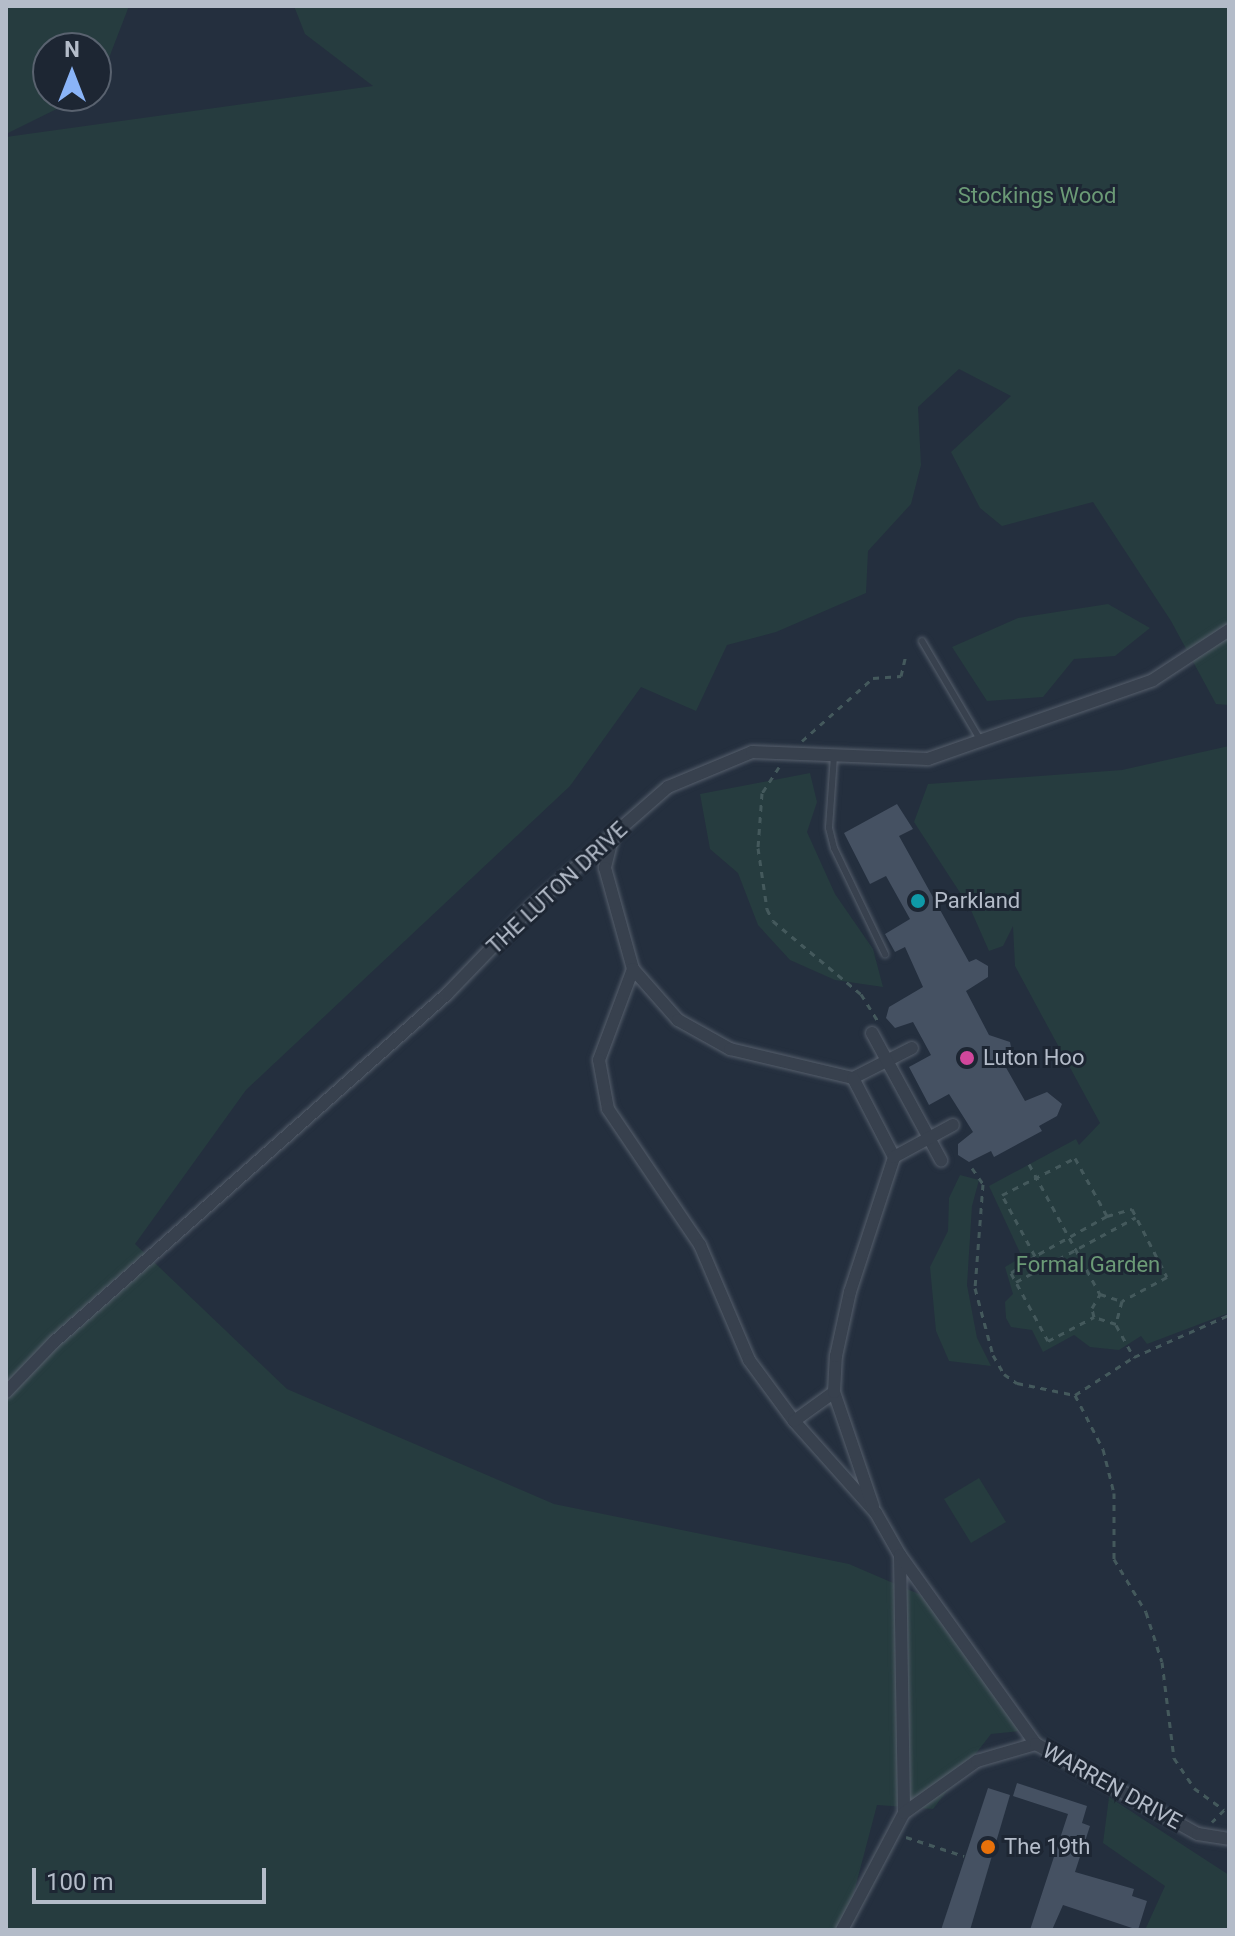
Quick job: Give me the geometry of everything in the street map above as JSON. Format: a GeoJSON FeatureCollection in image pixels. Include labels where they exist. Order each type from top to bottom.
{"type":"FeatureCollection","features":[{"type":"Feature","properties":{"kind":"street","name":"THE LUTON DRIVE"},"geometry":{"type":"LineString","coordinates":[[6,1392],[54,1342],[447,994],[533,905],[668,787],[752,752],[928,759],[1153,680],[1229,630]]}},
{"type":"Feature","properties":{"kind":"street"},"geometry":{"type":"LineString","coordinates":[[613,835],[605,868],[633,969],[678,1020],[730,1049],[853,1078],[912,1048]]}},
{"type":"Feature","properties":{"kind":"street"},"geometry":{"type":"LineString","coordinates":[[633,969],[599,1060],[608,1109],[700,1245],[749,1360],[794,1421],[876,1513]]}},
{"type":"Feature","properties":{"kind":"street"},"geometry":{"type":"LineString","coordinates":[[875,1027],[887,1061],[941,1160]]}},
{"type":"Feature","properties":{"kind":"street"},"geometry":{"type":"LineString","coordinates":[[853,1078],[894,1157]]}},
{"type":"Feature","properties":{"kind":"street"},"geometry":{"type":"LineString","coordinates":[[953,1125],[894,1157],[850,1292],[834,1392],[876,1513],[900,1555],[1036,1744]]}},
{"type":"Feature","properties":{"kind":"street"},"geometry":{"type":"LineString","coordinates":[[794,1421],[834,1392]]}},
{"type":"Feature","properties":{"kind":"street"},"geometry":{"type":"LineString","coordinates":[[900,1555],[904,1813]]}},
{"type":"Feature","properties":{"kind":"street","name":"WARREN DRIVE"},"geometry":{"type":"LineString","coordinates":[[842,1930],[904,1813],[977,1761],[1036,1744],[1198,1834],[1229,1839]]}},
{"type":"Feature","properties":{"kind":"lane"},"geometry":{"type":"LineString","coordinates":[[922,641],[981,741]]}},
{"type":"Feature","properties":{"kind":"lane"},"geometry":{"type":"LineString","coordinates":[[834,756],[829,828],[838,858],[885,954]]}},
{"type":"Feature","properties":{"kind":"path"},"geometry":{"type":"LineString","coordinates":[[875,1027],[861,994],[773,921],[767,909],[758,848],[762,793],[788,754],[873,678],[901,676],[906,655]]}},
{"type":"Feature","properties":{"kind":"path"},"geometry":{"type":"LineString","coordinates":[[1035,1256],[1002,1195],[1075,1158],[1107,1216]]}},
{"type":"Feature","properties":{"kind":"path"},"geometry":{"type":"LineString","coordinates":[[1029,1164],[1036,1178],[1069,1238],[1077,1251],[1100,1294],[1122,1301],[1167,1277],[1132,1209],[1107,1216],[1069,1238],[1035,1256],[1011,1273],[1048,1341],[1094,1317],[1116,1324]]}},
{"type":"Feature","properties":{"kind":"path"},"geometry":{"type":"LineString","coordinates":[[972,1168],[983,1184]]}},
{"type":"Feature","properties":{"kind":"path"},"geometry":{"type":"LineString","coordinates":[[984,1177],[975,1288],[993,1355],[1004,1374],[1017,1383],[1075,1395],[1134,1357],[1229,1315]]}},
{"type":"Feature","properties":{"kind":"path"},"geometry":{"type":"LineString","coordinates":[[1016,1282],[1136,1217]]}},
{"type":"Feature","properties":{"kind":"path"},"geometry":{"type":"LineString","coordinates":[[1094,1317],[1092,1308],[1100,1294]]}},
{"type":"Feature","properties":{"kind":"path"},"geometry":{"type":"LineString","coordinates":[[1122,1301],[1116,1324],[1134,1357]]}},
{"type":"Feature","properties":{"kind":"path"},"geometry":{"type":"LineString","coordinates":[[1075,1395],[1103,1449],[1114,1493],[1114,1559],[1146,1612],[1162,1662],[1174,1758],[1194,1788],[1224,1810],[1198,1834]]}},
{"type":"Feature","properties":{"kind":"path"},"geometry":{"type":"LineString","coordinates":[[894,1833],[964,1856]]}},
{"type":"Feature","properties":{"kind":"green space"},"geometry":{"type":"Polygon","coordinates":[[[6,6],[129,6],[112,50],[112,32],[32,32],[32,112],[51,112],[6,134],[6,6]]]}},
{"type":"Feature","properties":{"kind":"green space","name":"Stockings Wood"},"geometry":{"type":"Polygon","coordinates":[[[294,6],[1229,6],[1229,705],[1216,704],[1171,621],[1093,502],[1002,526],[980,508],[951,452],[1011,396],[959,369],[918,407],[921,465],[911,504],[868,551],[866,593],[776,632],[727,645],[696,711],[641,687],[570,786],[246,1090],[135,1244],[287,1389],[554,1504],[849,1564],[921,1595],[1029,1730],[991,1734],[933,1809],[877,1805],[844,1930],[6,1930],[6,137],[373,86],[305,34],[294,6]]]}},
{"type":"Feature","properties":{"kind":"green space"},"geometry":{"type":"Polygon","coordinates":[[[1108,604],[1150,628],[1115,656],[1074,659],[1043,697],[987,701],[952,647],[1018,618],[1108,604]]]}},
{"type":"Feature","properties":{"kind":"green space","name":"Formal Garden"},"geometry":{"type":"Polygon","coordinates":[[[1229,746],[1229,1313],[1147,1344],[1141,1336],[1119,1350],[1090,1347],[1074,1335],[1043,1352],[1032,1330],[1011,1327],[1006,1318],[1005,1302],[1013,1294],[1005,1267],[1022,1257],[989,1186],[1076,1139],[1079,1145],[1100,1123],[1015,966],[1013,926],[1003,946],[989,951],[970,908],[914,822],[928,784],[1122,770],[1229,746]]]}},
{"type":"Feature","properties":{"kind":"green space"},"geometry":{"type":"Polygon","coordinates":[[[810,773],[817,802],[807,832],[835,894],[873,949],[883,987],[835,980],[790,960],[758,925],[738,873],[710,849],[700,794],[810,773]]]}},
{"type":"Feature","properties":{"kind":"green space"},"geometry":{"type":"Polygon","coordinates":[[[960,1175],[979,1180],[972,1206],[967,1285],[977,1338],[991,1366],[949,1361],[936,1331],[930,1267],[948,1231],[949,1198],[960,1175]]]}},
{"type":"Feature","properties":{"kind":"green space"},"geometry":{"type":"Polygon","coordinates":[[[979,1478],[1006,1522],[971,1543],[944,1499],[979,1478]]]}},
{"type":"Feature","properties":{"kind":"green space"},"geometry":{"type":"Polygon","coordinates":[[[1109,1797],[1229,1875],[1229,1930],[1145,1930],[1165,1886],[1103,1843],[1109,1797]]]}},
{"type":"Feature","properties":{"kind":"building","name":"Luton Hoo"},"geometry":{"type":"Polygon","coordinates":[[[897,804],[913,829],[899,836],[969,962],[976,959],[988,966],[988,977],[966,991],[989,1035],[1010,1042],[1012,1052],[1004,1064],[1025,1101],[1047,1092],[1062,1104],[1057,1116],[1039,1126],[1042,1131],[994,1157],[991,1151],[969,1162],[958,1155],[958,1144],[973,1132],[949,1094],[929,1105],[909,1067],[931,1055],[913,1022],[895,1028],[886,1018],[889,1007],[923,987],[905,947],[895,952],[885,934],[910,919],[886,876],[870,884],[844,833],[897,804]]]}},
{"type":"Feature","properties":{"kind":"building"},"geometry":{"type":"Polygon","coordinates":[[[1017,1783],[1087,1806],[1082,1823],[1090,1826],[1075,1872],[1134,1889],[1132,1896],[1147,1901],[1138,1930],[1063,1905],[1052,1930],[1030,1930],[1068,1814],[1013,1796],[1017,1783]]]}},
{"type":"Feature","properties":{"kind":"building"},"geometry":{"type":"Polygon","coordinates":[[[988,1788],[1010,1795],[970,1930],[941,1930],[988,1788]]]}},
{"type":"Feature","properties":{"kind":"place","name":"Parkland"},"geometry":{"type":"Point","coordinates":[918,901]}},
{"type":"Feature","properties":{"kind":"place","name":"Luton Hoo"},"geometry":{"type":"Point","coordinates":[967,1058]}},
{"type":"Feature","properties":{"kind":"place","name":"The 19th"},"geometry":{"type":"Point","coordinates":[988,1847]}}]}
